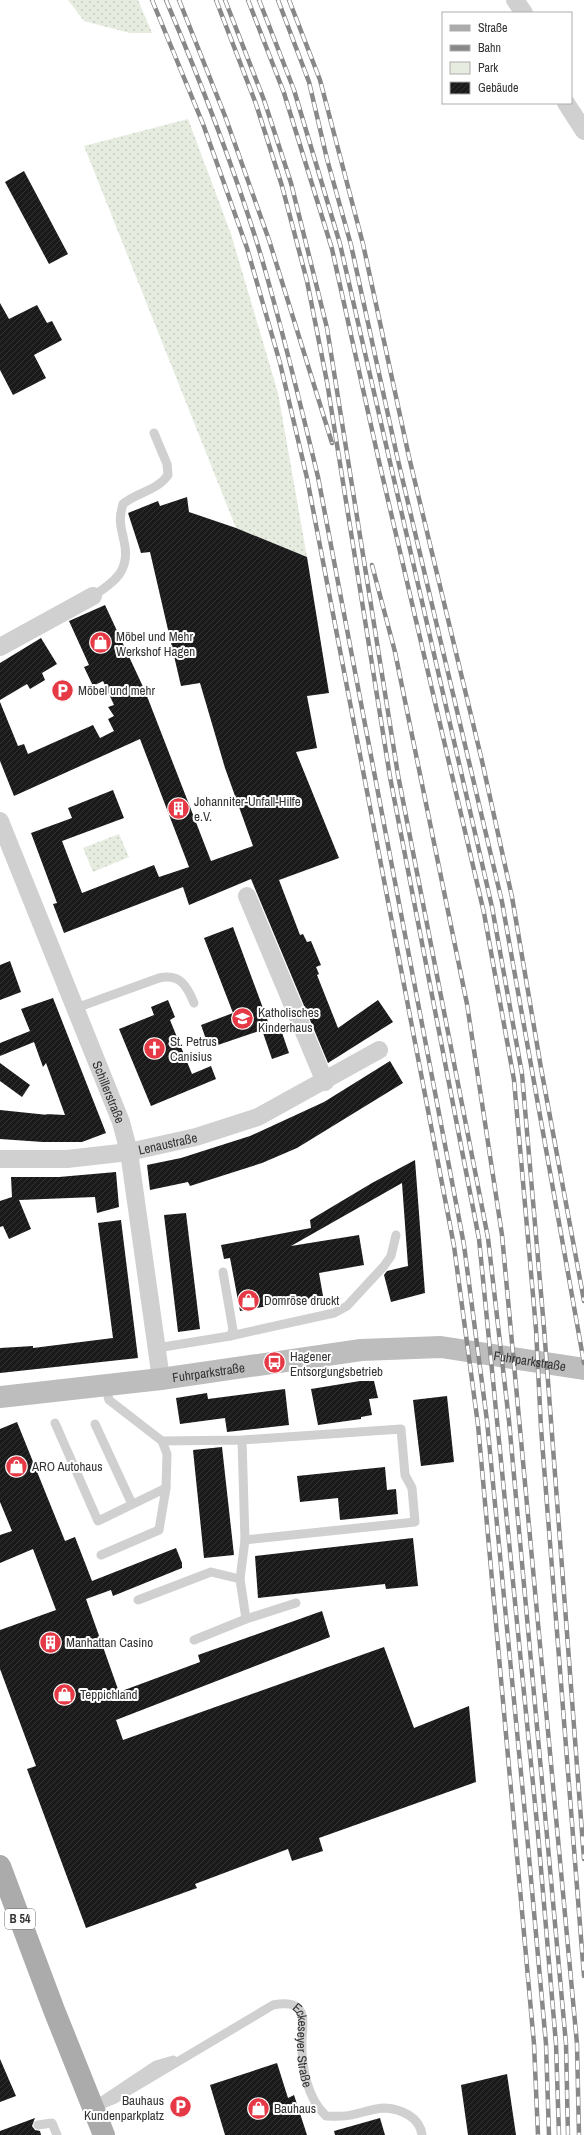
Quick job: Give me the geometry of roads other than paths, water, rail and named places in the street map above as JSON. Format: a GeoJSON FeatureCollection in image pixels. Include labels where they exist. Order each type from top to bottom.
{"type":"FeatureCollection","features":[{"type":"Feature","properties":{"kind":"main road","name":"Fuhrparkstraße"},"geometry":{"type":"LineString","coordinates":[[0,1397],[161,1378],[362,1350],[442,1347],[584,1369]]}},
{"type":"Feature","properties":{"kind":"main road","name":"B 54"},"geometry":{"type":"LineString","coordinates":[[0,1866],[5,1892],[104,2135]]}},
{"type":"Feature","properties":{"kind":"street"},"geometry":{"type":"LineString","coordinates":[[515,0],[523,12]]}},
{"type":"Feature","properties":{"kind":"street"},"geometry":{"type":"LineString","coordinates":[[567,104],[584,131]]}},
{"type":"Feature","properties":{"kind":"street"},"geometry":{"type":"LineString","coordinates":[[0,647],[93,596]]}},
{"type":"Feature","properties":{"kind":"street","name":"Schillerstraße"},"geometry":{"type":"LineString","coordinates":[[0,821],[76,1008],[120,1122],[129,1152],[161,1378]]}},
{"type":"Feature","properties":{"kind":"street"},"geometry":{"type":"LineString","coordinates":[[247,896],[325,1082]]}},
{"type":"Feature","properties":{"kind":"street","name":"Lenaustraße"},"geometry":{"type":"LineString","coordinates":[[0,1159],[67,1159],[129,1152],[196,1137],[258,1118],[325,1082],[379,1050]]}},
{"type":"Feature","properties":{"kind":"lane"},"geometry":{"type":"LineString","coordinates":[[93,596],[118,578],[126,563],[125,542],[120,526],[123,504],[161,484],[168,475],[166,464],[154,433]]}},
{"type":"Feature","properties":{"kind":"lane"},"geometry":{"type":"LineString","coordinates":[[76,1008],[159,978],[169,976],[179,979],[186,985],[194,1003]]}},
{"type":"Feature","properties":{"kind":"lane"},"geometry":{"type":"LineString","coordinates":[[157,1348],[230,1336],[334,1313],[347,1306],[391,1256],[396,1235]]}},
{"type":"Feature","properties":{"kind":"lane"},"geometry":{"type":"LineString","coordinates":[[223,1272],[233,1330],[230,1336]]}},
{"type":"Feature","properties":{"kind":"lane"},"geometry":{"type":"LineString","coordinates":[[100,1555],[159,1530],[166,1488],[167,1454],[162,1441],[109,1400],[105,1385]]}},
{"type":"Feature","properties":{"kind":"lane"},"geometry":{"type":"LineString","coordinates":[[55,1423],[98,1522],[166,1488]]}},
{"type":"Feature","properties":{"kind":"lane"},"geometry":{"type":"LineString","coordinates":[[95,1424],[132,1504]]}},
{"type":"Feature","properties":{"kind":"lane"},"geometry":{"type":"LineString","coordinates":[[162,1441],[242,1440],[401,1429],[405,1475],[412,1488],[415,1522],[245,1540]]}},
{"type":"Feature","properties":{"kind":"lane"},"geometry":{"type":"LineString","coordinates":[[242,1440],[245,1540],[240,1579],[246,1619]]}},
{"type":"Feature","properties":{"kind":"lane"},"geometry":{"type":"LineString","coordinates":[[138,1600],[211,1572],[240,1579]]}},
{"type":"Feature","properties":{"kind":"lane"},"geometry":{"type":"LineString","coordinates":[[194,1640],[246,1619],[296,1603]]}},
{"type":"Feature","properties":{"kind":"lane","name":"Eckeseyer Straße"},"geometry":{"type":"LineString","coordinates":[[93,2108],[115,2099],[274,2005],[282,2003],[296,2007],[300,2012],[303,2020],[302,2060],[316,2106],[326,2116],[350,2116],[384,2108],[405,2113],[414,2118],[421,2129],[422,2135]]}},
{"type":"Feature","properties":{"kind":"lane"},"geometry":{"type":"LineString","coordinates":[[38,2125],[52,2123],[57,2135]]}},
{"type":"Feature","properties":{"kind":"railway"},"geometry":{"type":"LineString","coordinates":[[152,0],[203,124],[247,248],[280,363],[307,478],[454,1246],[478,1425],[534,2044],[538,2135]]}},
{"type":"Feature","properties":{"kind":"railway"},"geometry":{"type":"LineString","coordinates":[[166,0],[215,122],[258,246],[282,332],[318,477],[464,1245],[487,1421],[527,1835],[546,2044],[549,2135]]}},
{"type":"Feature","properties":{"kind":"railway"},"geometry":{"type":"LineString","coordinates":[[179,0],[225,116],[269,240],[332,443]]}},
{"type":"Feature","properties":{"kind":"railway"},"geometry":{"type":"LineString","coordinates":[[216,0],[256,104],[282,186],[307,281],[327,382],[390,777],[479,1239],[538,1834],[556,2044],[559,2135]]}},
{"type":"Feature","properties":{"kind":"railway"},"geometry":{"type":"LineString","coordinates":[[225,0],[264,100],[291,183],[327,328],[398,775],[488,1238],[509,1421],[566,2044],[568,2135]]}},
{"type":"Feature","properties":{"kind":"railway"},"geometry":{"type":"LineString","coordinates":[[248,0],[284,93],[332,249],[378,457],[484,913],[514,1080],[536,1329],[541,1428],[584,1976]]}},
{"type":"Feature","properties":{"kind":"railway"},"geometry":{"type":"LineString","coordinates":[[259,0],[294,90],[340,244],[492,907],[522,1074],[544,1328],[584,1859]]}},
{"type":"Feature","properties":{"kind":"railway"},"geometry":{"type":"LineString","coordinates":[[278,0],[309,82],[327,159],[351,245],[397,456],[502,902],[584,1363]]}},
{"type":"Feature","properties":{"kind":"railway"},"geometry":{"type":"LineString","coordinates":[[289,0],[320,80],[363,244],[409,457],[482,761],[512,897],[541,1068],[584,1301]]}},
{"type":"Feature","properties":{"kind":"railway"},"geometry":{"type":"LineString","coordinates":[[372,565],[395,652],[467,1004],[502,1235],[577,2044],[579,2135]]}},
{"type":"Feature","properties":{"kind":"place","name":"Möbel und Mehr Werkshof Hagen"},"geometry":{"type":"Point","coordinates":[101,643]}},
{"type":"Feature","properties":{"kind":"place","name":"Möbel und mehr"},"geometry":{"type":"Point","coordinates":[63,690]}},
{"type":"Feature","properties":{"kind":"place","name":"Johanniter-Unfall-Hilfe e.V."},"geometry":{"type":"Point","coordinates":[179,808]}},
{"type":"Feature","properties":{"kind":"place","name":"Katholisches Kinderhaus"},"geometry":{"type":"Point","coordinates":[243,1019]}},
{"type":"Feature","properties":{"kind":"place","name":"St. Petrus Canisius"},"geometry":{"type":"Point","coordinates":[154,1048]}},
{"type":"Feature","properties":{"kind":"place","name":"Domröse druckt"},"geometry":{"type":"Point","coordinates":[249,1300]}},
{"type":"Feature","properties":{"kind":"place","name":"Hagener Entsorgungsbetrieb"},"geometry":{"type":"Point","coordinates":[275,1363]}},
{"type":"Feature","properties":{"kind":"place","name":"ARO Autohaus"},"geometry":{"type":"Point","coordinates":[17,1466]}},
{"type":"Feature","properties":{"kind":"place","name":"Manhattan Casino"},"geometry":{"type":"Point","coordinates":[50,1642]}},
{"type":"Feature","properties":{"kind":"place","name":"Teppichland"},"geometry":{"type":"Point","coordinates":[65,1694]}},
{"type":"Feature","properties":{"kind":"place","name":"Bauhaus Kundenparkplatz"},"geometry":{"type":"Point","coordinates":[180,2107]}},
{"type":"Feature","properties":{"kind":"place","name":"Bauhaus"},"geometry":{"type":"Point","coordinates":[258,2108]}}]}
